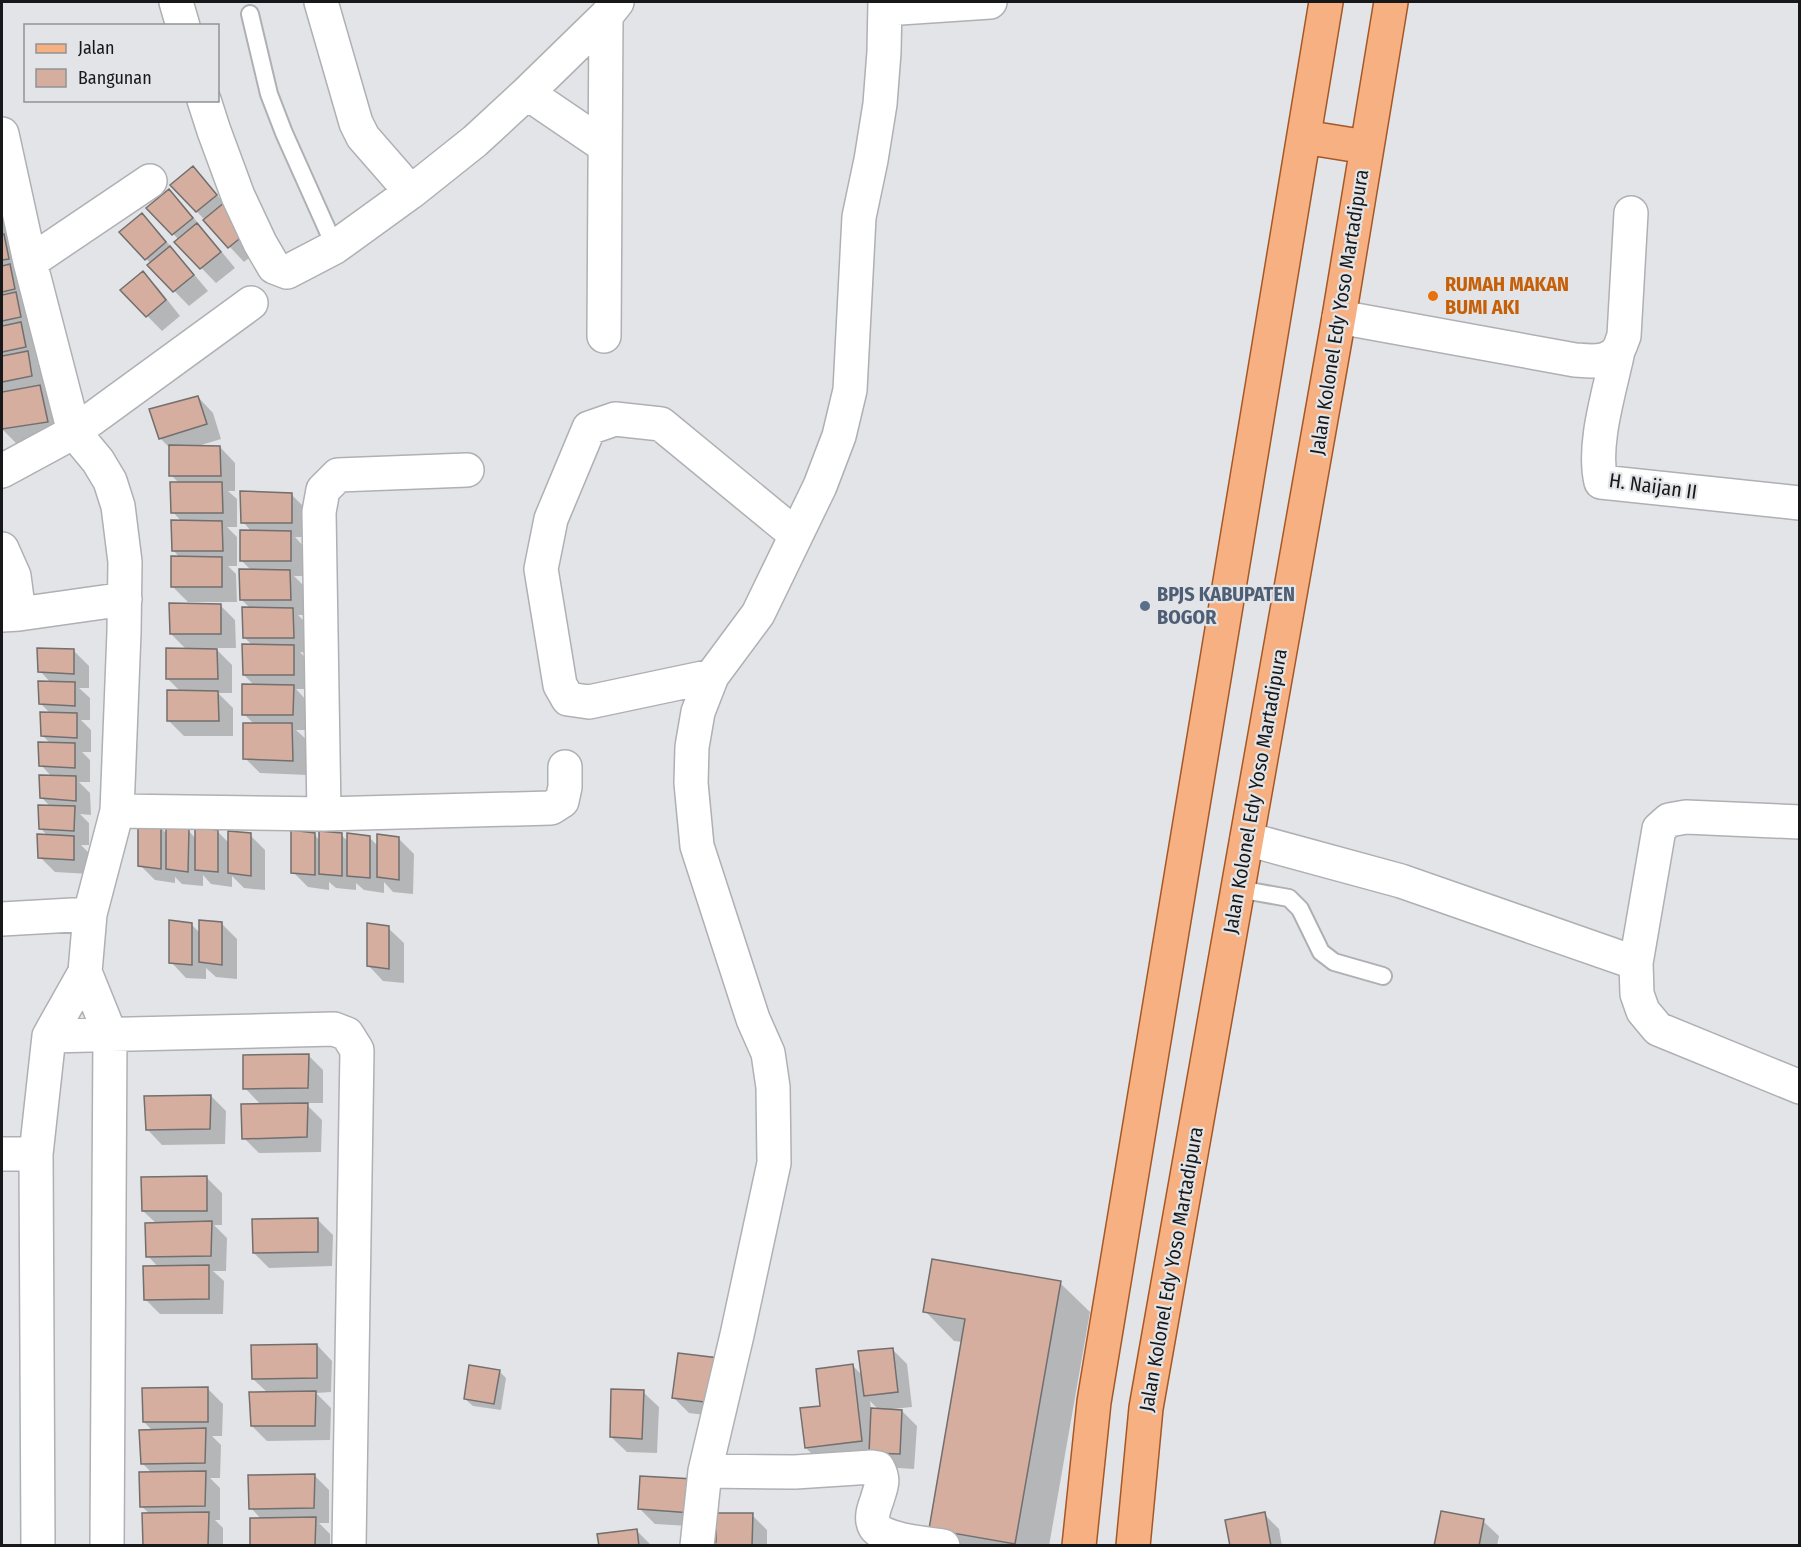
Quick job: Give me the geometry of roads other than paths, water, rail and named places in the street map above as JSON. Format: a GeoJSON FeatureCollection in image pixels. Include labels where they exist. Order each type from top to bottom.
{"type":"FeatureCollection","features":[{"type":"Feature","properties":{"kind":"main road"},"geometry":{"type":"LineString","coordinates":[[1079,1545],[1094,1402],[1326,2]]}},
{"type":"Feature","properties":{"kind":"main road","name":"Jalan Kolonel Edy Yoso Martadipura"},"geometry":{"type":"LineString","coordinates":[[1133,1545],[1146,1408],[1340,317],[1391,2]]}},
{"type":"Feature","properties":{"kind":"main road"},"geometry":{"type":"LineString","coordinates":[[1305,137],[1366,147]]}},
{"type":"Feature","properties":{"kind":"street"},"geometry":{"type":"LineString","coordinates":[[176,2],[182,24]]}},
{"type":"Feature","properties":{"kind":"street"},"geometry":{"type":"LineString","coordinates":[[321,2],[356,123],[363,137],[411,192]]}},
{"type":"Feature","properties":{"kind":"street"},"geometry":{"type":"LineString","coordinates":[[697,1545],[705,1471],[774,1163],[773,1088],[768,1053],[753,1019],[697,846],[691,783],[692,747],[698,712],[712,676],[758,614],[820,486],[839,436],[850,390],[859,217],[880,104],[885,5],[990,2]]}},
{"type":"Feature","properties":{"kind":"street"},"geometry":{"type":"LineString","coordinates":[[205,102],[238,196],[260,243],[274,267],[287,272],[335,247],[411,192],[475,141],[612,9]]}},
{"type":"Feature","properties":{"kind":"street"},"geometry":{"type":"LineString","coordinates":[[604,336],[605,146],[612,9]]}},
{"type":"Feature","properties":{"kind":"street"},"geometry":{"type":"LineString","coordinates":[[527,93],[605,146]]}},
{"type":"Feature","properties":{"kind":"street"},"geometry":{"type":"LineString","coordinates":[[2,134],[30,262],[74,432],[98,461],[110,481],[118,506],[125,562],[117,810],[90,914],[85,972],[49,1035],[36,1154],[38,1545]]}},
{"type":"Feature","properties":{"kind":"street"},"geometry":{"type":"LineString","coordinates":[[30,262],[150,181]]}},
{"type":"Feature","properties":{"kind":"street"},"geometry":{"type":"LineString","coordinates":[[1340,317],[1575,360],[1591,362],[1606,360],[1618,351],[1624,336],[1631,213]]}},
{"type":"Feature","properties":{"kind":"street"},"geometry":{"type":"LineString","coordinates":[[2,471],[74,432],[251,303]]}},
{"type":"Feature","properties":{"kind":"street","name":"H. Naijan II"},"geometry":{"type":"LineString","coordinates":[[1618,351],[1598,447],[1601,482],[1800,503]]}},
{"type":"Feature","properties":{"kind":"street"},"geometry":{"type":"LineString","coordinates":[[712,676],[589,702],[568,699],[560,685],[541,569],[551,519],[589,428],[615,419],[661,424],[796,535]]}},
{"type":"Feature","properties":{"kind":"street"},"geometry":{"type":"LineString","coordinates":[[324,814],[319,512],[323,490],[338,475],[467,470]]}},
{"type":"Feature","properties":{"kind":"street"},"geometry":{"type":"LineString","coordinates":[[2,549],[14,576],[10,615],[125,599]]}},
{"type":"Feature","properties":{"kind":"street"},"geometry":{"type":"LineString","coordinates":[[117,810],[324,814],[551,808],[562,801],[565,767]]}},
{"type":"Feature","properties":{"kind":"street"},"geometry":{"type":"LineString","coordinates":[[1800,822],[1686,817],[1669,820],[1659,829],[1636,963],[1637,994],[1643,1011],[1658,1029],[1800,1087]]}},
{"type":"Feature","properties":{"kind":"street"},"geometry":{"type":"LineString","coordinates":[[1247,839],[1401,881],[1636,963]]}},
{"type":"Feature","properties":{"kind":"street"},"geometry":{"type":"LineString","coordinates":[[2,919],[90,914]]}},
{"type":"Feature","properties":{"kind":"street"},"geometry":{"type":"LineString","coordinates":[[85,972],[111,1034],[107,1545]]}},
{"type":"Feature","properties":{"kind":"street"},"geometry":{"type":"LineString","coordinates":[[49,1035],[334,1029],[346,1034],[357,1050],[350,1545]]}},
{"type":"Feature","properties":{"kind":"street"},"geometry":{"type":"LineString","coordinates":[[2,1154],[36,1154]]}},
{"type":"Feature","properties":{"kind":"street"},"geometry":{"type":"LineString","coordinates":[[705,1471],[795,1472],[878,1468],[882,1481],[873,1512],[876,1528],[882,1534],[919,1543],[943,1545]]}},
{"type":"Feature","properties":{"kind":"lane"},"geometry":{"type":"LineString","coordinates":[[250,14],[269,94],[335,247]]}},
{"type":"Feature","properties":{"kind":"lane"},"geometry":{"type":"LineString","coordinates":[[1238,889],[1289,898],[1300,909],[1321,952],[1334,962],[1383,976]]}},
{"type":"Feature","properties":{"kind":"place","name":"RUMAH MAKAN BUMI AKI"},"geometry":{"type":"Point","coordinates":[1433,296]}},
{"type":"Feature","properties":{"kind":"place","name":"BPJS KABUPATEN BOGOR"},"geometry":{"type":"Point","coordinates":[1145,606]}}]}
